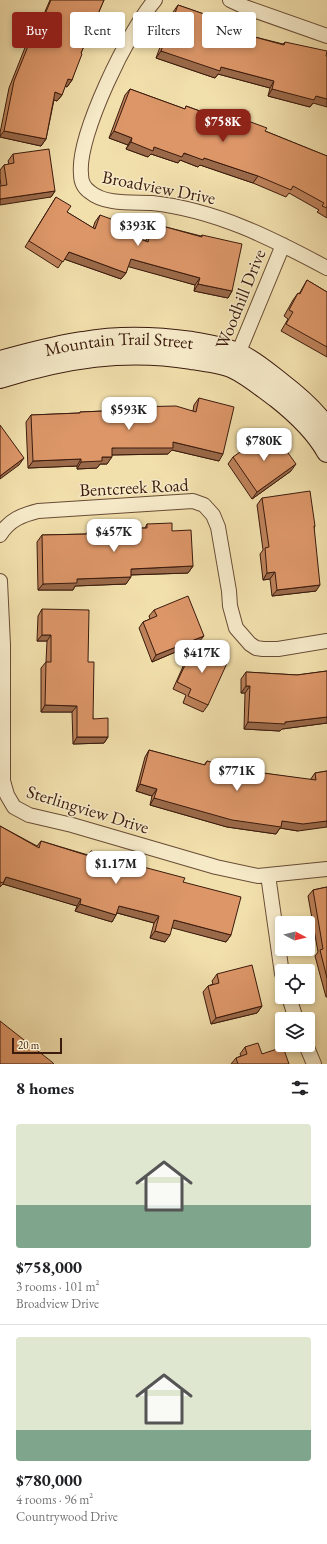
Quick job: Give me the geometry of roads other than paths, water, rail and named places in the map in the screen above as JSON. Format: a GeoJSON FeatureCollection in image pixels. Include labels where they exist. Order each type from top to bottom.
{"type":"FeatureCollection","features":[{"type":"Feature","properties":{"kind":"street","name":"Broadview Drive"},"geometry":{"type":"LineString","coordinates":[[155,0],[128,42],[98,105],[82,151],[81,174],[84,185],[90,193],[110,200],[153,204],[195,211],[229,221],[283,244],[327,268]]}},
{"type":"Feature","properties":{"kind":"street"},"geometry":{"type":"LineString","coordinates":[[230,0],[327,36]]}},
{"type":"Feature","properties":{"kind":"street","name":"Woodhill Drive"},"geometry":{"type":"LineString","coordinates":[[235,361],[283,244]]}},
{"type":"Feature","properties":{"kind":"street","name":"Mountain Trail Street"},"geometry":{"type":"LineString","coordinates":[[0,362],[54,348],[102,339],[144,338],[178,340],[216,346],[235,361]]}},
{"type":"Feature","properties":{"kind":"street","name":"Mountain Trail Street"},"geometry":{"type":"LineString","coordinates":[[0,378],[86,357],[125,354],[235,361]]}},
{"type":"Feature","properties":{"kind":"street"},"geometry":{"type":"LineString","coordinates":[[235,361],[255,363],[290,390],[320,418],[327,428]]}},
{"type":"Feature","properties":{"kind":"street"},"geometry":{"type":"LineString","coordinates":[[235,361],[249,378],[281,401],[304,421],[327,452]]}},
{"type":"Feature","properties":{"kind":"street","name":"Bentcreek Road"},"geometry":{"type":"LineString","coordinates":[[4,530],[23,515],[38,511],[193,501],[204,505],[213,515],[218,527],[229,591],[230,606],[236,628],[250,644],[256,648],[278,649],[327,641]]}},
{"type":"Feature","properties":{"kind":"street","name":"Sterlingview Drive"},"geometry":{"type":"LineString","coordinates":[[0,581],[3,645],[3,781],[7,795],[14,807],[29,815],[72,825],[216,867],[258,876],[327,869]]}},
{"type":"Feature","properties":{"kind":"street"},"geometry":{"type":"LineString","coordinates":[[268,876],[281,964]]}},
{"type":"Feature","properties":{"kind":"street"},"geometry":{"type":"LineString","coordinates":[[309,1052],[314,1064]]}}]}
